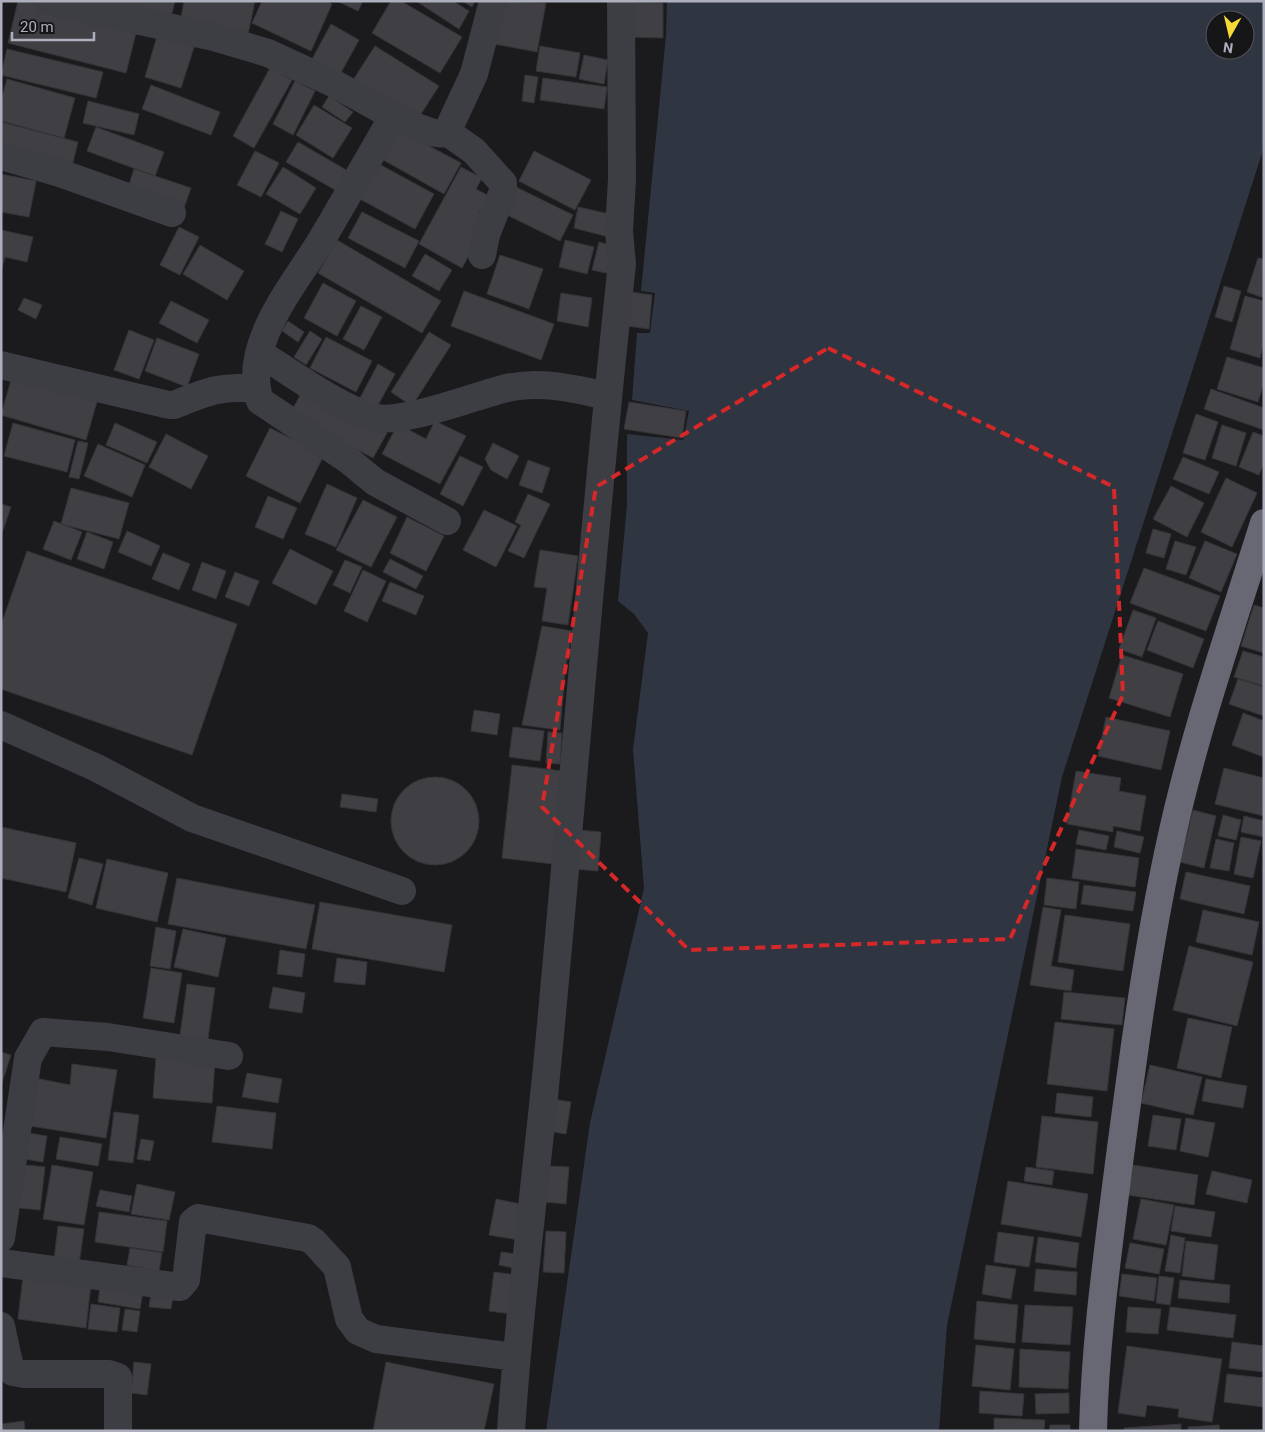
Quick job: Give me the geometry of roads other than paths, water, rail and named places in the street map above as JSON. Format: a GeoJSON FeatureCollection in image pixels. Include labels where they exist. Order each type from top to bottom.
{"type":"FeatureCollection","features":[{"type":"Feature","properties":{"kind":"highway"},"geometry":{"type":"LineString","coordinates":[[1093,1431],[1094,1382],[1099,1321],[1132,1056],[1167,858],[1201,728],[1258,564],[1264,523]]}},
{"type":"Feature","properties":{"kind":"street"},"geometry":{"type":"LineString","coordinates":[[48,1],[214,37],[268,53],[335,84],[393,116],[434,134],[447,132],[474,74],[493,1]]}},
{"type":"Feature","properties":{"kind":"street"},"geometry":{"type":"LineString","coordinates":[[511,1431],[515,1357],[548,1053],[592,552],[622,264],[619,231],[622,179],[621,1]]}},
{"type":"Feature","properties":{"kind":"street"},"geometry":{"type":"LineString","coordinates":[[393,116],[318,245],[280,304],[259,353],[256,389],[260,402],[347,459],[374,482],[447,521]]}},
{"type":"Feature","properties":{"kind":"street"},"geometry":{"type":"LineString","coordinates":[[447,132],[474,151],[503,183],[503,191],[486,236],[482,255]]}},
{"type":"Feature","properties":{"kind":"street"},"geometry":{"type":"LineString","coordinates":[[1,156],[60,173],[172,213]]}},
{"type":"Feature","properties":{"kind":"street"},"geometry":{"type":"LineString","coordinates":[[259,353],[334,398],[372,417],[390,418],[411,414],[508,388],[535,384],[562,386],[608,396]]}},
{"type":"Feature","properties":{"kind":"street"},"geometry":{"type":"LineString","coordinates":[[1,365],[174,406],[209,392],[228,387],[256,389]]}},
{"type":"Feature","properties":{"kind":"street"},"geometry":{"type":"LineString","coordinates":[[1,725],[97,768],[192,818],[402,891]]}},
{"type":"Feature","properties":{"kind":"street"},"geometry":{"type":"LineString","coordinates":[[1,1238],[28,1058],[43,1032],[108,1038],[229,1056]]}},
{"type":"Feature","properties":{"kind":"street"},"geometry":{"type":"LineString","coordinates":[[1,1263],[180,1287],[186,1280],[193,1222],[198,1218],[308,1238],[337,1267],[349,1319],[354,1327],[365,1336],[392,1343],[515,1357]]}},
{"type":"Feature","properties":{"kind":"street"},"geometry":{"type":"LineString","coordinates":[[1,1326],[9,1363],[14,1372],[24,1374],[108,1374],[118,1377],[118,1431]]}},
{"type":"Feature","properties":{"kind":"water"},"geometry":{"type":"Polygon","coordinates":[[[667,1],[1264,1],[1264,147],[1062,777],[947,1325],[939,1431],[546,1431],[590,1123],[644,888],[633,749],[648,633],[634,614],[618,601],[627,505],[627,434],[683,440],[689,411],[632,400],[637,333],[650,333],[655,293],[641,291],[666,35],[667,1]]]}}]}
